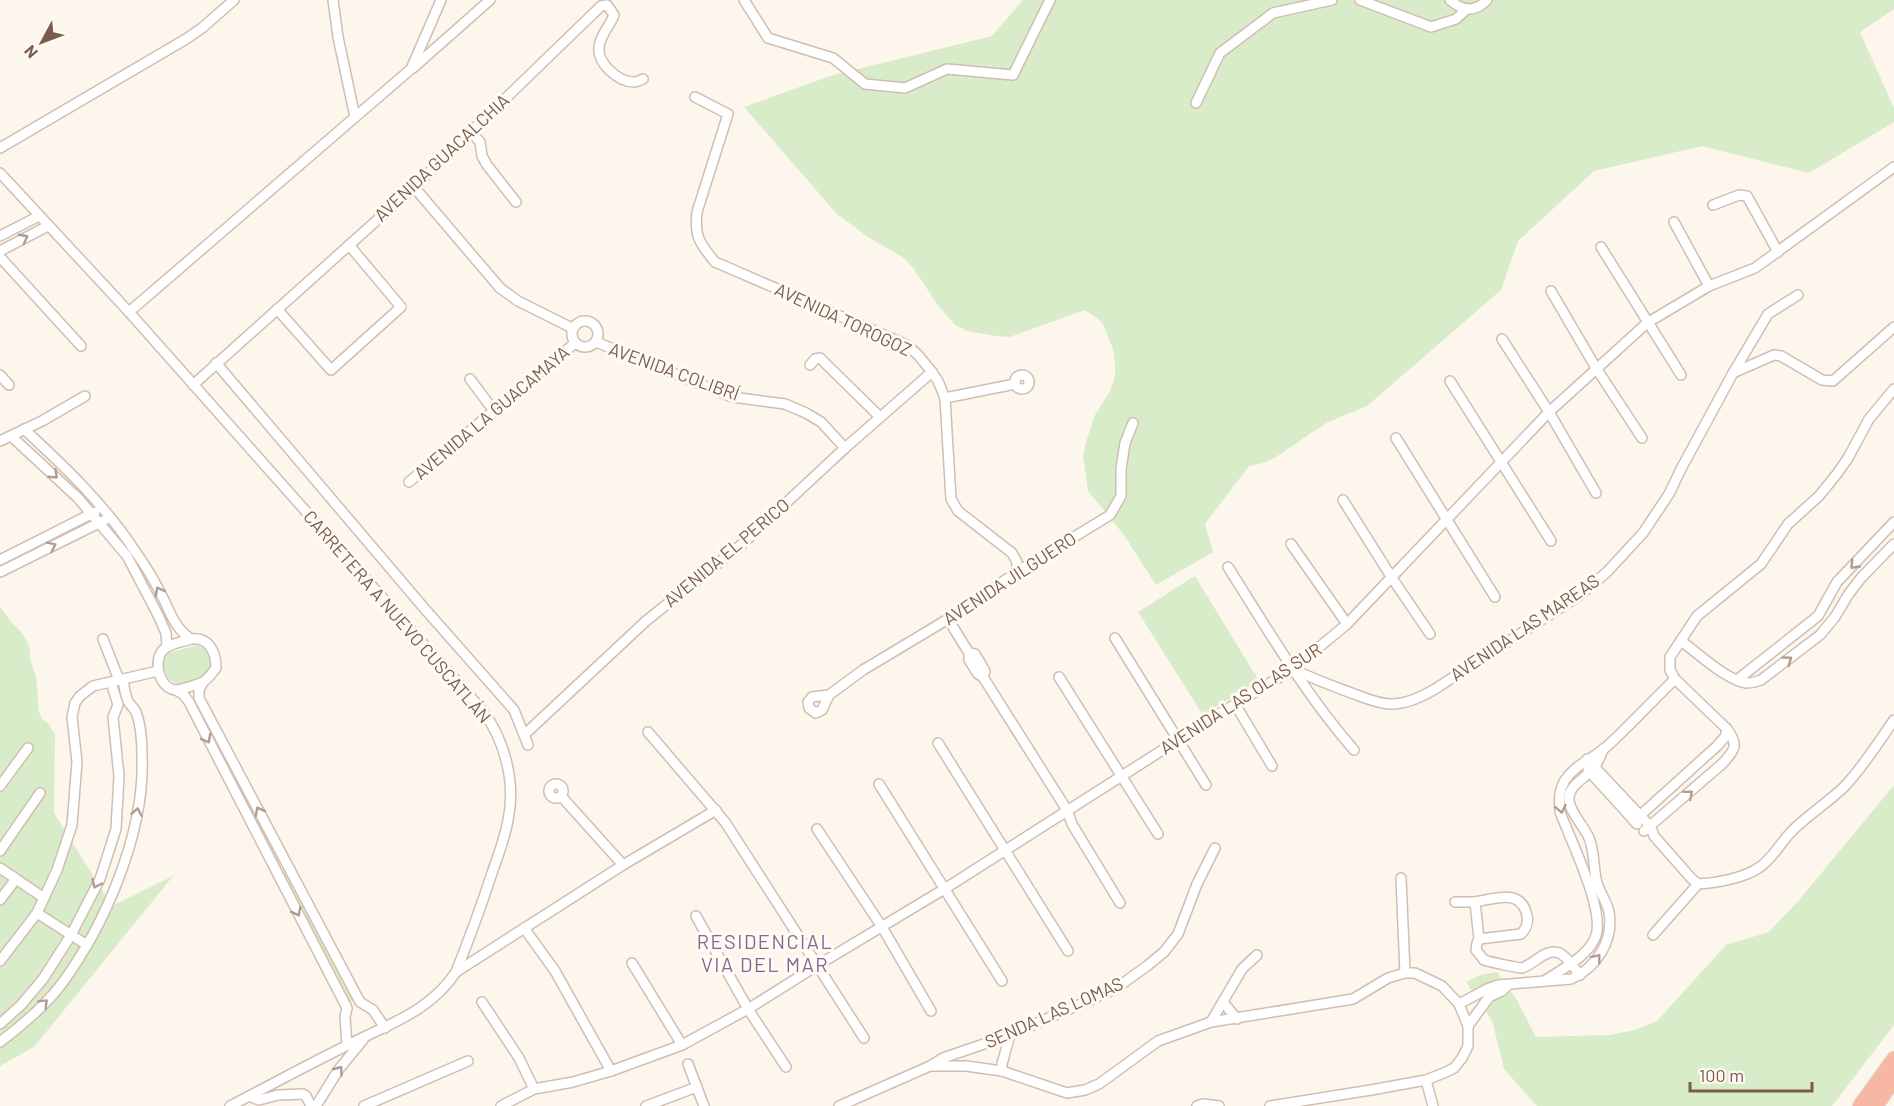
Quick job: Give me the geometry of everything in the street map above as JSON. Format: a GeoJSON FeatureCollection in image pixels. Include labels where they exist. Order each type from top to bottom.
{"type":"FeatureCollection","features":[{"type":"Feature","properties":{"kind":"highway"},"geometry":{"type":"LineString","coordinates":[[1860,1106],[1894,1059]]}},
{"type":"Feature","properties":{"kind":"highway"},"geometry":{"type":"LineString","coordinates":[[1875,1106],[1894,1079]]}},
{"type":"Feature","properties":{"kind":"street"},"geometry":{"type":"LineString","coordinates":[[0,148],[186,39],[234,0]]}},
{"type":"Feature","properties":{"kind":"street"},"geometry":{"type":"LineString","coordinates":[[333,0],[338,37],[355,117]]}},
{"type":"Feature","properties":{"kind":"street"},"geometry":{"type":"LineString","coordinates":[[411,69],[441,0]]}},
{"type":"Feature","properties":{"kind":"street"},"geometry":{"type":"LineString","coordinates":[[129,312],[490,0]]}},
{"type":"Feature","properties":{"kind":"street"},"geometry":{"type":"LineString","coordinates":[[744,0],[768,38],[833,58],[865,84],[905,88],[947,69],[1013,75],[1050,0]]}},
{"type":"Feature","properties":{"kind":"street"},"geometry":{"type":"LineString","coordinates":[[1196,103],[1220,52],[1273,13],[1332,0]]}},
{"type":"Feature","properties":{"kind":"street"},"geometry":{"type":"LineString","coordinates":[[1360,0],[1431,27],[1456,19],[1467,9]]}},
{"type":"Feature","properties":{"kind":"street"},"geometry":{"type":"LineString","coordinates":[[1450,0],[1459,8],[1467,9],[1473,9],[1487,0]]}},
{"type":"Feature","properties":{"kind":"street","name":"AVENIDA GUACALCHIA"},"geometry":{"type":"LineString","coordinates":[[193,385],[414,187],[601,6],[607,5],[614,15],[599,46],[602,60],[611,72],[626,81],[634,82],[643,79]]}},
{"type":"Feature","properties":{"kind":"street","name":"AVENIDA TOROGOZ"},"geometry":{"type":"LineString","coordinates":[[695,97],[728,114],[697,213],[695,227],[700,244],[715,262],[907,345],[918,355],[938,381],[945,398],[951,499],[958,511],[1012,554],[1017,562],[1017,572]]}},
{"type":"Feature","properties":{"kind":"street"},"geometry":{"type":"LineString","coordinates":[[471,132],[480,142],[482,156],[487,165],[516,201]]}},
{"type":"Feature","properties":{"kind":"street","name":"AVENIDA LAS OLAS SUR"},"geometry":{"type":"LineString","coordinates":[[501,1106],[534,1089],[573,1082],[611,1071],[682,1045],[748,1009],[946,888],[1293,669],[1347,624],[1550,412],[1647,322],[1709,286],[1755,268],[1894,167]]}},
{"type":"Feature","properties":{"kind":"street","name":"CARRETERA A NUEVO CUSCATLÁN"},"geometry":{"type":"LineString","coordinates":[[0,173],[129,312],[483,711],[498,737],[509,776],[509,819],[483,904],[456,972],[434,999],[385,1028],[347,1045],[230,1106]]}},
{"type":"Feature","properties":{"kind":"street"},"geometry":{"type":"LineString","coordinates":[[414,187],[500,288],[518,302],[572,328]]}},
{"type":"Feature","properties":{"kind":"street"},"geometry":{"type":"LineString","coordinates":[[1713,205],[1739,195],[1747,196],[1778,252]]}},
{"type":"Feature","properties":{"kind":"street"},"geometry":{"type":"LineString","coordinates":[[0,236],[39,216]]}},
{"type":"Feature","properties":{"kind":"street"},"geometry":{"type":"LineString","coordinates":[[1674,222],[1709,286]]}},
{"type":"Feature","properties":{"kind":"street"},"geometry":{"type":"LineString","coordinates":[[0,251],[48,226]]}},
{"type":"Feature","properties":{"kind":"street"},"geometry":{"type":"LineString","coordinates":[[277,309],[331,370],[400,307],[349,245]]}},
{"type":"Feature","properties":{"kind":"street"},"geometry":{"type":"LineString","coordinates":[[1601,247],[1681,375]]}},
{"type":"Feature","properties":{"kind":"street"},"geometry":{"type":"LineString","coordinates":[[0,257],[81,346]]}},
{"type":"Feature","properties":{"kind":"street"},"geometry":{"type":"LineString","coordinates":[[1551,291],[1596,368],[1642,438]]}},
{"type":"Feature","properties":{"kind":"street","name":"AVENIDA LAS MAREAS"},"geometry":{"type":"LineString","coordinates":[[1293,669],[1377,702],[1403,703],[1417,699],[1435,689],[1580,595],[1607,572],[1643,533],[1670,494],[1733,373],[1768,314],[1798,295]]}},
{"type":"Feature","properties":{"kind":"street"},"geometry":{"type":"LineString","coordinates":[[579,322],[592,323],[597,329],[596,342],[585,348],[575,344],[571,336],[572,328],[579,322]]}},
{"type":"Feature","properties":{"kind":"street"},"geometry":{"type":"LineString","coordinates":[[1733,373],[1774,355],[1822,380],[1833,381],[1894,327]]}},
{"type":"Feature","properties":{"kind":"street"},"geometry":{"type":"LineString","coordinates":[[1502,339],[1550,412],[1596,493]]}},
{"type":"Feature","properties":{"kind":"street","name":"AVENIDA COLIBRÍ"},"geometry":{"type":"LineString","coordinates":[[596,342],[732,397],[785,404],[821,422],[845,448]]}},
{"type":"Feature","properties":{"kind":"street","name":"AVENIDA LA GUACAMAYA"},"geometry":{"type":"LineString","coordinates":[[409,482],[575,344]]}},
{"type":"Feature","properties":{"kind":"street"},"geometry":{"type":"LineString","coordinates":[[810,365],[815,359],[820,358],[880,417]]}},
{"type":"Feature","properties":{"kind":"street"},"geometry":{"type":"LineString","coordinates":[[216,363],[424,608],[514,710],[528,745]]}},
{"type":"Feature","properties":{"kind":"street","name":"AVENIDA EL PERICO"},"geometry":{"type":"LineString","coordinates":[[524,735],[646,621],[741,545],[845,448],[932,372]]}},
{"type":"Feature","properties":{"kind":"street"},"geometry":{"type":"LineString","coordinates":[[0,375],[9,385]]}},
{"type":"Feature","properties":{"kind":"street"},"geometry":{"type":"LineString","coordinates":[[470,379],[494,411]]}},
{"type":"Feature","properties":{"kind":"street"},"geometry":{"type":"LineString","coordinates":[[1450,381],[1551,542]]}},
{"type":"Feature","properties":{"kind":"street"},"geometry":{"type":"LineString","coordinates":[[945,398],[1015,384]]}},
{"type":"Feature","properties":{"kind":"street"},"geometry":{"type":"LineString","coordinates":[[1647,828],[1709,776],[1732,754],[1735,747],[1733,737],[1675,678],[1670,670],[1670,657],[1697,616],[1761,564],[1788,524],[1819,496],[1848,458],[1869,419],[1894,389]]}},
{"type":"Feature","properties":{"kind":"street"},"geometry":{"type":"LineString","coordinates":[[0,441],[85,396]]}},
{"type":"Feature","properties":{"kind":"street","name":"AVENIDA JILGUERO"},"geometry":{"type":"LineString","coordinates":[[829,694],[863,670],[948,619],[1017,572],[1110,515],[1121,496],[1121,469],[1125,443],[1133,423]]}},
{"type":"Feature","properties":{"kind":"street"},"geometry":{"type":"LineString","coordinates":[[24,429],[110,516],[141,560],[176,625],[183,634],[191,639]]}},
{"type":"Feature","properties":{"kind":"street"},"geometry":{"type":"LineString","coordinates":[[11,436],[64,484],[92,513],[127,556],[166,633],[167,647]]}},
{"type":"Feature","properties":{"kind":"street"},"geometry":{"type":"LineString","coordinates":[[1396,438],[1495,597]]}},
{"type":"Feature","properties":{"kind":"street"},"geometry":{"type":"LineString","coordinates":[[1343,500],[1430,634]]}},
{"type":"Feature","properties":{"kind":"street"},"geometry":{"type":"LineString","coordinates":[[0,560],[102,507]]}},
{"type":"Feature","properties":{"kind":"street"},"geometry":{"type":"LineString","coordinates":[[0,572],[110,516]]}},
{"type":"Feature","properties":{"kind":"street"},"geometry":{"type":"LineString","coordinates":[[1737,680],[1818,616],[1837,582],[1894,522]]}},
{"type":"Feature","properties":{"kind":"street"},"geometry":{"type":"LineString","coordinates":[[1291,544],[1347,624]]}},
{"type":"Feature","properties":{"kind":"street"},"geometry":{"type":"LineString","coordinates":[[1682,641],[1737,680],[1745,683],[1761,680],[1820,635],[1835,617],[1848,595],[1894,544]]}},
{"type":"Feature","properties":{"kind":"street"},"geometry":{"type":"LineString","coordinates":[[1228,567],[1293,669],[1327,718],[1354,750]]}},
{"type":"Feature","properties":{"kind":"street"},"geometry":{"type":"LineString","coordinates":[[948,619],[969,653],[975,654],[981,663],[985,670],[983,677],[1067,810],[1072,824],[1120,903]]}},
{"type":"Feature","properties":{"kind":"street"},"geometry":{"type":"LineString","coordinates":[[1115,638],[1206,785]]}},
{"type":"Feature","properties":{"kind":"street"},"geometry":{"type":"LineString","coordinates":[[1,1038],[32,1015],[59,987],[87,945],[120,876],[133,833],[141,786],[142,757],[138,723],[135,710],[118,680],[103,639]]}},
{"type":"Feature","properties":{"kind":"street"},"geometry":{"type":"LineString","coordinates":[[347,1045],[345,1017],[347,1008],[189,702],[183,694],[166,685],[158,671],[159,656],[167,647],[191,639],[201,639],[207,642],[213,650],[216,668],[203,682],[199,690],[199,698],[360,1002],[373,1010],[385,1028]]}},
{"type":"Feature","properties":{"kind":"street"},"geometry":{"type":"LineString","coordinates":[[0,961],[37,913],[57,870],[72,825],[77,762],[72,717],[75,703],[93,686],[158,671]]}},
{"type":"Feature","properties":{"kind":"street"},"geometry":{"type":"LineString","coordinates":[[1059,677],[1158,834]]}},
{"type":"Feature","properties":{"kind":"street"},"geometry":{"type":"LineString","coordinates":[[1546,980],[1589,947],[1599,927],[1594,899],[1560,812],[1558,800],[1560,790],[1566,779],[1584,761],[1603,749],[1675,678]]}},
{"type":"Feature","properties":{"kind":"street"},"geometry":{"type":"LineString","coordinates":[[0,1024],[21,1005],[43,979],[71,935],[99,879],[116,829],[119,776],[113,717],[118,705],[118,680]]}},
{"type":"Feature","properties":{"kind":"street"},"geometry":{"type":"LineString","coordinates":[[176,690],[203,682]]}},
{"type":"Feature","properties":{"kind":"street"},"geometry":{"type":"LineString","coordinates":[[118,705],[123,702],[129,703]]}},
{"type":"Feature","properties":{"kind":"street"},"geometry":{"type":"LineString","coordinates":[[1235,704],[1272,766]]}},
{"type":"Feature","properties":{"kind":"street"},"geometry":{"type":"LineString","coordinates":[[1653,935],[1698,884],[1720,881],[1759,868],[1794,829],[1857,772],[1894,720]]}},
{"type":"Feature","properties":{"kind":"street"},"geometry":{"type":"LineString","coordinates":[[1638,818],[1717,746],[1725,737],[1726,729]]}},
{"type":"Feature","properties":{"kind":"street"},"geometry":{"type":"LineString","coordinates":[[648,732],[716,810],[864,1038]]}},
{"type":"Feature","properties":{"kind":"street"},"geometry":{"type":"LineString","coordinates":[[938,743],[1068,951]]}},
{"type":"Feature","properties":{"kind":"street"},"geometry":{"type":"LineString","coordinates":[[0,786],[28,748]]}},
{"type":"Feature","properties":{"kind":"street"},"geometry":{"type":"LineString","coordinates":[[1459,1004],[1498,985],[1570,979],[1580,975],[1606,944],[1610,929],[1610,913],[1598,885],[1590,839],[1569,801],[1574,785],[1593,770],[1603,749]]}},
{"type":"Feature","properties":{"kind":"street"},"geometry":{"type":"LineString","coordinates":[[1584,761],[1698,884]]}},
{"type":"Feature","properties":{"kind":"street"},"geometry":{"type":"LineString","coordinates":[[879,784],[1002,981]]}},
{"type":"Feature","properties":{"kind":"street"},"geometry":{"type":"LineString","coordinates":[[0,851],[40,793]]}},
{"type":"Feature","properties":{"kind":"street"},"geometry":{"type":"LineString","coordinates":[[561,796],[623,865]]}},
{"type":"Feature","properties":{"kind":"street"},"geometry":{"type":"LineString","coordinates":[[456,972],[623,865],[716,810]]}},
{"type":"Feature","properties":{"kind":"street"},"geometry":{"type":"LineString","coordinates":[[116,829],[133,833]]}},
{"type":"Feature","properties":{"kind":"street"},"geometry":{"type":"LineString","coordinates":[[817,829],[882,927],[931,1011]]}},
{"type":"Feature","properties":{"kind":"street","name":"SENDA LAS LOMAS"},"geometry":{"type":"LineString","coordinates":[[839,1106],[944,1058],[1010,1035],[1115,989],[1164,952],[1178,934],[1197,884],[1215,848]]}},
{"type":"Feature","properties":{"kind":"street"},"geometry":{"type":"LineString","coordinates":[[275,869],[286,863]]}},
{"type":"Feature","properties":{"kind":"street"},"geometry":{"type":"LineString","coordinates":[[0,868],[44,898]]}},
{"type":"Feature","properties":{"kind":"street"},"geometry":{"type":"LineString","coordinates":[[0,900],[16,879]]}},
{"type":"Feature","properties":{"kind":"street"},"geometry":{"type":"LineString","coordinates":[[1401,879],[1405,973]]}},
{"type":"Feature","properties":{"kind":"street"},"geometry":{"type":"LineString","coordinates":[[1455,902],[1514,898],[1520,902],[1528,915],[1527,923],[1521,934],[1479,939]]}},
{"type":"Feature","properties":{"kind":"street"},"geometry":{"type":"LineString","coordinates":[[1475,902],[1479,939],[1476,950],[1484,960],[1522,968],[1554,951],[1562,953],[1580,975]]}},
{"type":"Feature","properties":{"kind":"street"},"geometry":{"type":"LineString","coordinates":[[37,913],[87,945]]}},
{"type":"Feature","properties":{"kind":"street"},"geometry":{"type":"LineString","coordinates":[[696,916],[748,1009],[786,1067]]}},
{"type":"Feature","properties":{"kind":"street"},"geometry":{"type":"LineString","coordinates":[[524,928],[555,971],[611,1071]]}},
{"type":"Feature","properties":{"kind":"street"},"geometry":{"type":"LineString","coordinates":[[1211,1022],[1242,969],[1257,955]]}},
{"type":"Feature","properties":{"kind":"street"},"geometry":{"type":"LineString","coordinates":[[632,963],[682,1045]]}},
{"type":"Feature","properties":{"kind":"street"},"geometry":{"type":"LineString","coordinates":[[930,1066],[966,1066],[1002,1071],[1067,1093],[1085,1090],[1099,1084],[1158,1041],[1211,1022],[1353,999],[1388,978],[1405,973],[1415,973],[1442,986],[1459,1004],[1468,1026],[1468,1046],[1454,1068],[1426,1080],[1270,1106]]}},
{"type":"Feature","properties":{"kind":"street"},"geometry":{"type":"LineString","coordinates":[[1468,1026],[1490,997],[1508,985]]}},
{"type":"Feature","properties":{"kind":"street"},"geometry":{"type":"LineString","coordinates":[[347,1008],[360,1002]]}},
{"type":"Feature","properties":{"kind":"street"},"geometry":{"type":"LineString","coordinates":[[482,1002],[519,1058],[534,1089]]}},
{"type":"Feature","properties":{"kind":"street"},"geometry":{"type":"LineString","coordinates":[[1223,1002],[1237,1019]]}},
{"type":"Feature","properties":{"kind":"street"},"geometry":{"type":"LineString","coordinates":[[1002,1071],[1010,1035]]}},
{"type":"Feature","properties":{"kind":"street"},"geometry":{"type":"LineString","coordinates":[[249,1096],[259,1100],[278,1095],[303,1094],[314,1106],[339,1069],[366,1036]]}},
{"type":"Feature","properties":{"kind":"street"},"geometry":{"type":"LineString","coordinates":[[364,1106],[468,1061]]}},
{"type":"Feature","properties":{"kind":"street"},"geometry":{"type":"LineString","coordinates":[[688,1064],[704,1106]]}},
{"type":"Feature","properties":{"kind":"street"},"geometry":{"type":"LineString","coordinates":[[1426,1080],[1433,1106]]}},
{"type":"Feature","properties":{"kind":"street"},"geometry":{"type":"LineString","coordinates":[[646,1106],[697,1087]]}},
{"type":"Feature","properties":{"kind":"street"},"geometry":{"type":"LineString","coordinates":[[1201,1105],[1219,1106]]}},
{"type":"Feature","properties":{"kind":"green space"},"geometry":{"type":"Polygon","coordinates":[[[1023,0],[1894,0],[1894,9],[1860,32],[1894,108],[1894,122],[1809,173],[1702,146],[1594,171],[1518,241],[1501,290],[1367,406],[1326,423],[1276,457],[1249,466],[1205,524],[1213,552],[1156,585],[1124,535],[1088,491],[1083,456],[1086,442],[1095,415],[1110,391],[1115,377],[1113,349],[1102,322],[1085,310],[1010,337],[967,331],[955,325],[904,258],[868,237],[837,214],[744,107],[830,76],[992,36],[1023,0]]]}},
{"type":"Feature","properties":{"kind":"green space"},"geometry":{"type":"Polygon","coordinates":[[[1195,576],[1259,681],[1203,715],[1138,612],[1195,576]]]}},
{"type":"Feature","properties":{"kind":"green space"},"geometry":{"type":"Polygon","coordinates":[[[0,607],[29,645],[36,676],[39,712],[55,735],[54,813],[112,906],[173,876],[34,1047],[0,1066],[0,607]]]}},
{"type":"Feature","properties":{"kind":"green space"},"geometry":{"type":"Polygon","coordinates":[[[198,645],[210,656],[211,666],[206,675],[177,684],[166,678],[163,663],[168,653],[198,645]]]}},
{"type":"Feature","properties":{"kind":"green space"},"geometry":{"type":"Polygon","coordinates":[[[194,696],[282,862],[277,864],[192,699],[194,696]]]}},
{"type":"Feature","properties":{"kind":"green space"},"geometry":{"type":"Polygon","coordinates":[[[1894,785],[1894,1025],[1832,1106],[1537,1106],[1504,1069],[1492,1020],[1466,982],[1480,975],[1497,972],[1517,1000],[1536,1037],[1610,1035],[1635,1030],[1657,1021],[1726,945],[1769,932],[1800,899],[1894,785]]]}},
{"type":"Feature","properties":{"kind":"green space"},"geometry":{"type":"Polygon","coordinates":[[[286,871],[353,1000],[348,1002],[281,873],[286,871]]]}},
{"type":"Feature","properties":{"kind":"district","name":"RESIDENCIAL VIA DEL MAR"},"geometry":{"type":"Point","coordinates":[765,954]}}]}
